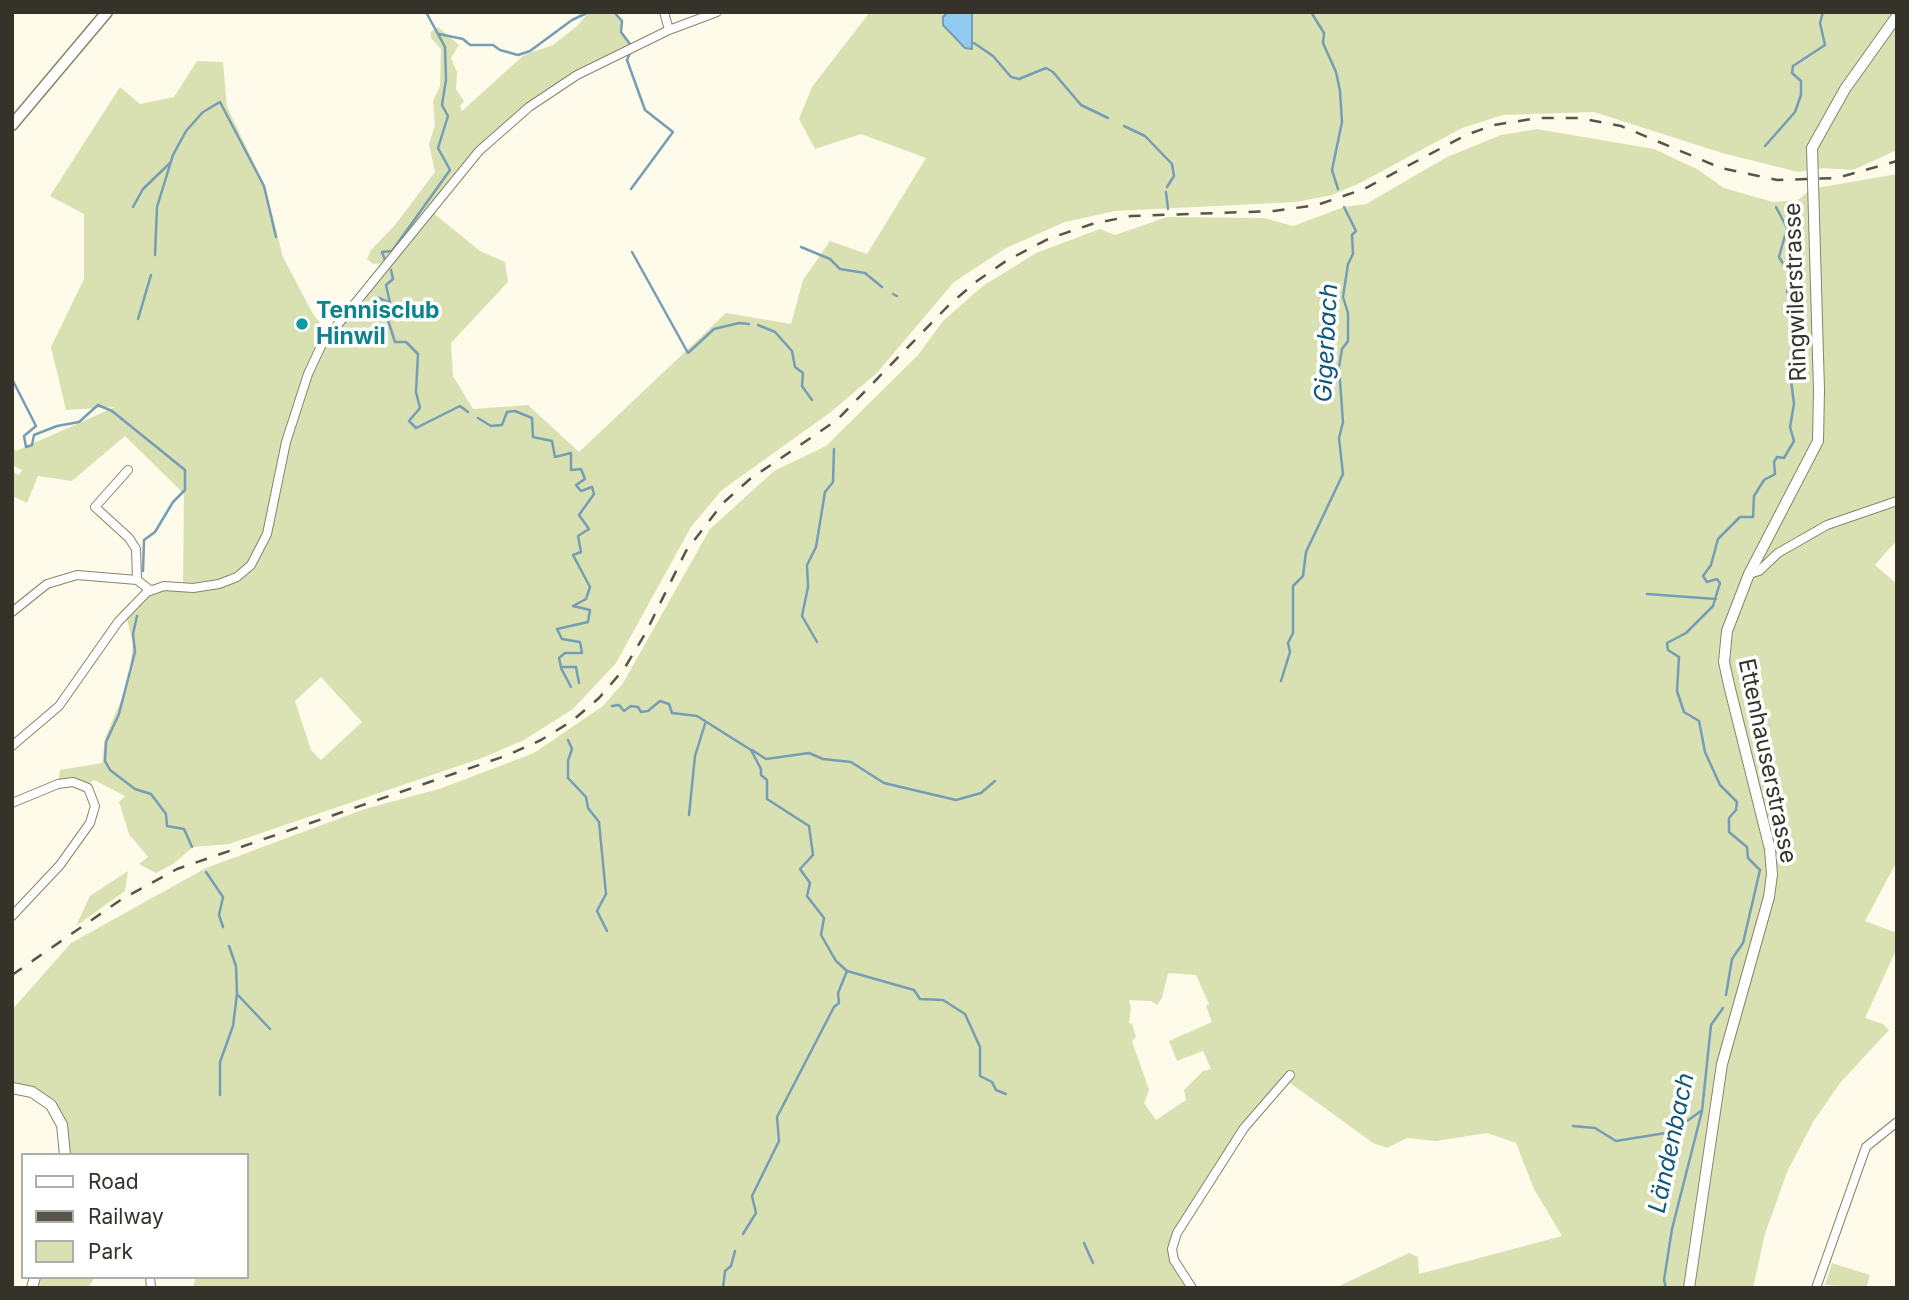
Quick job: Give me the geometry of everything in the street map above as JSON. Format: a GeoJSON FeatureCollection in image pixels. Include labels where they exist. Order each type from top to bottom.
{"type":"FeatureCollection","features":[{"type":"Feature","properties":{"kind":"main road"},"geometry":{"type":"LineString","coordinates":[[12,125],[107,12]]}},
{"type":"Feature","properties":{"kind":"street"},"geometry":{"type":"LineString","coordinates":[[664,12],[668,30]]}},
{"type":"Feature","properties":{"kind":"street"},"geometry":{"type":"LineString","coordinates":[[12,746],[59,706],[118,622],[150,590],[224,583],[241,575],[253,561],[268,529],[282,457],[302,393],[322,344],[479,151],[552,89],[668,30],[718,12]]}},
{"type":"Feature","properties":{"kind":"street","name":"Ringwilerstrasse"},"geometry":{"type":"LineString","coordinates":[[1749,574],[1809,463],[1818,440],[1812,148],[1839,98],[1897,16]]}},
{"type":"Feature","properties":{"kind":"street"},"geometry":{"type":"LineString","coordinates":[[128,470],[95,507],[129,538],[136,549],[137,580]]}},
{"type":"Feature","properties":{"kind":"street"},"geometry":{"type":"LineString","coordinates":[[1749,574],[1759,571],[1779,553],[1827,524],[1897,501]]}},
{"type":"Feature","properties":{"kind":"street"},"geometry":{"type":"LineString","coordinates":[[12,612],[47,584],[62,578],[91,574],[137,580],[150,590]]}},
{"type":"Feature","properties":{"kind":"street","name":"Ettenhauserstrasse"},"geometry":{"type":"LineString","coordinates":[[1689,1288],[1722,1065],[1769,897],[1772,874],[1770,849],[1724,662],[1727,631],[1749,574]]}},
{"type":"Feature","properties":{"kind":"street"},"geometry":{"type":"LineString","coordinates":[[12,803],[29,799],[58,784],[73,782],[88,788],[95,806],[90,823],[67,855],[12,915]]}},
{"type":"Feature","properties":{"kind":"street"},"geometry":{"type":"LineString","coordinates":[[1192,1288],[1174,1260],[1173,1241],[1244,1128],[1290,1075]]}},
{"type":"Feature","properties":{"kind":"street"},"geometry":{"type":"LineString","coordinates":[[12,1088],[36,1094],[54,1109],[64,1130],[65,1153]]}},
{"type":"Feature","properties":{"kind":"street"},"geometry":{"type":"LineString","coordinates":[[1816,1288],[1866,1147],[1897,1122]]}},
{"type":"Feature","properties":{"kind":"green space"},"geometry":{"type":"Polygon","coordinates":[[[589,12],[617,14],[622,21],[621,32],[628,39],[630,49],[577,75],[497,134],[385,263],[373,264],[367,259],[371,250],[395,225],[435,172],[429,144],[435,125],[433,101],[440,86],[441,49],[431,38],[431,32],[438,27],[459,45],[451,58],[457,72],[456,89],[464,101],[460,106],[462,111],[524,55],[553,45],[577,26],[589,12]]]}},
{"type":"Feature","properties":{"kind":"green space"},"geometry":{"type":"Polygon","coordinates":[[[870,12],[1897,12],[1897,150],[1853,170],[1823,168],[1798,172],[1722,153],[1594,112],[1503,115],[1462,128],[1360,183],[1332,195],[1296,202],[1115,211],[1065,222],[1006,248],[954,282],[877,373],[831,412],[722,490],[691,527],[616,663],[573,709],[524,740],[482,758],[229,844],[193,847],[173,864],[156,873],[139,864],[148,857],[129,834],[119,802],[125,796],[94,780],[86,786],[58,784],[60,770],[102,763],[105,738],[128,684],[133,643],[124,608],[153,586],[183,584],[184,494],[125,436],[72,481],[38,476],[27,503],[12,496],[12,472],[19,475],[22,470],[12,465],[12,447],[16,451],[115,407],[66,410],[51,347],[84,279],[84,214],[50,196],[120,87],[140,104],[174,97],[197,61],[223,62],[227,107],[265,186],[283,257],[313,314],[328,333],[432,212],[480,251],[505,262],[508,282],[451,343],[453,376],[473,409],[528,405],[579,452],[726,313],[791,324],[803,280],[830,241],[867,254],[926,158],[861,134],[815,149],[799,119],[812,87],[870,12]],[[321,677],[295,701],[311,750],[321,760],[362,722],[321,677]]]}},
{"type":"Feature","properties":{"kind":"green space"},"geometry":{"type":"Polygon","coordinates":[[[1537,129],[1654,149],[1697,169],[1724,188],[1773,202],[1798,200],[1811,189],[1897,174],[1897,540],[1875,565],[1897,584],[1897,861],[1865,921],[1894,932],[1897,928],[1897,948],[1865,1018],[1883,1024],[1889,1030],[1840,1083],[1813,1122],[1787,1172],[1765,1234],[1753,1288],[1335,1288],[1409,1253],[1418,1257],[1419,1274],[1562,1236],[1534,1189],[1516,1143],[1487,1133],[1436,1141],[1407,1138],[1387,1148],[1373,1143],[1286,1080],[1230,1149],[1172,1249],[1192,1288],[193,1288],[195,1279],[248,1279],[248,1153],[65,1153],[65,1145],[51,1105],[12,1088],[12,1010],[71,943],[206,868],[365,809],[442,788],[534,753],[603,706],[623,683],[710,529],[774,471],[826,446],[918,355],[943,321],[984,285],[1036,253],[1100,229],[1115,235],[1167,217],[1264,218],[1293,226],[1344,207],[1366,204],[1447,157],[1501,135],[1537,129]],[[1168,973],[1162,998],[1157,1005],[1151,1001],[1129,1000],[1129,1023],[1132,1024],[1136,1037],[1132,1041],[1149,1090],[1144,1103],[1156,1120],[1186,1100],[1184,1090],[1203,1071],[1211,1069],[1203,1051],[1177,1061],[1169,1041],[1212,1022],[1206,1006],[1209,1004],[1196,975],[1168,973]]]}},
{"type":"Feature","properties":{"kind":"green space"},"geometry":{"type":"Polygon","coordinates":[[[128,871],[125,891],[76,926],[90,896],[128,871]]]}},
{"type":"Feature","properties":{"kind":"green space"},"geometry":{"type":"Polygon","coordinates":[[[1832,1263],[1870,1275],[1866,1288],[1825,1285],[1832,1263]]]}},
{"type":"Feature","properties":{"kind":"green space"},"geometry":{"type":"Polygon","coordinates":[[[34,1279],[94,1279],[88,1288],[32,1288],[34,1279]]]}},
{"type":"Feature","properties":{"kind":"water"},"geometry":{"type":"Polygon","coordinates":[[[948,12],[972,12],[972,49],[965,48],[943,25],[943,17],[948,12]]]}},
{"type":"Feature","properties":{"kind":"waterway"},"geometry":{"type":"LineString","coordinates":[[385,260],[382,252],[392,251],[450,170],[438,148],[448,116],[442,105],[446,80],[445,47],[426,12]]}},
{"type":"Feature","properties":{"kind":"waterway"},"geometry":{"type":"LineString","coordinates":[[439,34],[463,39],[470,45],[493,45],[518,55],[530,51],[572,20],[589,12]]}},
{"type":"Feature","properties":{"kind":"waterway"},"geometry":{"type":"LineString","coordinates":[[614,12],[622,21],[621,32],[630,44]]}},
{"type":"Feature","properties":{"kind":"waterway","name":"Gigerbach"},"geometry":{"type":"LineString","coordinates":[[1311,12],[1324,33],[1323,43],[1336,72],[1340,91],[1342,122],[1332,170],[1338,189]]}},
{"type":"Feature","properties":{"kind":"waterway","name":"Ländenbach"},"geometry":{"type":"LineString","coordinates":[[1765,146],[1795,112],[1801,95],[1801,81],[1792,73],[1793,66],[1825,45],[1820,23],[1823,12]]}},
{"type":"Feature","properties":{"kind":"waterway"},"geometry":{"type":"LineString","coordinates":[[974,43],[993,56],[1011,77],[1019,79],[1046,68],[1053,72],[1081,105],[1108,118]]}},
{"type":"Feature","properties":{"kind":"waterway"},"geometry":{"type":"LineString","coordinates":[[630,53],[627,60],[645,110],[673,132],[631,189]]}},
{"type":"Feature","properties":{"kind":"waterway"},"geometry":{"type":"LineString","coordinates":[[155,255],[157,207],[173,155],[186,131],[203,112],[220,102],[264,186],[276,237]]}},
{"type":"Feature","properties":{"kind":"waterway"},"geometry":{"type":"LineString","coordinates":[[1124,126],[1145,136],[1172,164],[1174,176],[1167,187]]}},
{"type":"Feature","properties":{"kind":"waterway"},"geometry":{"type":"LineString","coordinates":[[133,207],[143,189],[171,162]]}},
{"type":"Feature","properties":{"kind":"waterway"},"geometry":{"type":"LineString","coordinates":[[1166,192],[1168,209]]}},
{"type":"Feature","properties":{"kind":"waterway","name":"Gigerbach"},"geometry":{"type":"LineString","coordinates":[[1281,681],[1290,652],[1288,643],[1293,633],[1293,586],[1303,576],[1306,552],[1343,474],[1339,438],[1343,422],[1339,367],[1342,349],[1348,341],[1348,313],[1343,297],[1348,264],[1353,254],[1352,235],[1356,231],[1344,207]]}},
{"type":"Feature","properties":{"kind":"waterway","name":"Ländenbach"},"geometry":{"type":"LineString","coordinates":[[1726,995],[1732,959],[1743,943],[1760,870],[1748,858],[1747,847],[1729,832],[1729,818],[1736,810],[1737,802],[1720,785],[1705,752],[1699,721],[1684,712],[1677,691],[1679,657],[1668,650],[1667,643],[1686,633],[1713,606],[1720,583],[1717,579],[1707,582],[1703,576],[1711,565],[1718,539],[1740,517],[1753,517],[1754,496],[1764,480],[1775,474],[1774,462],[1777,457],[1784,458],[1794,441],[1790,427],[1794,404],[1791,380],[1798,373],[1799,366],[1790,358],[1790,351],[1797,344],[1798,322],[1787,291],[1791,277],[1779,257],[1787,228],[1776,207]]}},
{"type":"Feature","properties":{"kind":"waterway"},"geometry":{"type":"LineString","coordinates":[[801,247],[830,259],[840,269],[865,273],[882,287]]}},
{"type":"Feature","properties":{"kind":"waterway"},"geometry":{"type":"LineString","coordinates":[[632,252],[688,353],[714,329],[739,323],[749,324]]}},
{"type":"Feature","properties":{"kind":"waterway"},"geometry":{"type":"LineString","coordinates":[[391,270],[393,279],[386,285],[390,303],[379,298],[372,301],[378,314],[386,314],[395,342],[406,342],[418,354],[416,392],[420,408],[409,421],[416,428],[460,406],[468,412]]}},
{"type":"Feature","properties":{"kind":"waterway"},"geometry":{"type":"LineString","coordinates":[[138,319],[151,275]]}},
{"type":"Feature","properties":{"kind":"waterway"},"geometry":{"type":"LineString","coordinates":[[893,294],[897,296]]}},
{"type":"Feature","properties":{"kind":"waterway"},"geometry":{"type":"LineString","coordinates":[[758,325],[775,332],[792,351],[795,367],[803,373],[802,386],[812,400]]}},
{"type":"Feature","properties":{"kind":"waterway"},"geometry":{"type":"LineString","coordinates":[[12,379],[36,426],[24,436],[26,447],[32,445],[34,435],[57,426],[79,422],[98,405],[112,411],[185,470],[185,490],[173,502],[155,532],[144,540],[143,571]]}},
{"type":"Feature","properties":{"kind":"waterway"},"geometry":{"type":"LineString","coordinates":[[478,418],[491,426],[502,425],[507,412],[515,411],[532,418],[533,437],[552,441],[555,457],[571,453],[571,470],[581,469],[585,479],[576,485],[581,491],[592,487],[594,494],[579,515],[589,529],[578,536],[581,552],[573,555],[590,587],[586,599],[573,606],[590,610],[588,622],[557,629],[562,639],[580,642],[582,653],[565,653],[559,658],[561,667],[576,667],[579,683]]}},
{"type":"Feature","properties":{"kind":"waterway"},"geometry":{"type":"LineString","coordinates":[[817,642],[802,616],[808,587],[807,565],[816,547],[825,492],[833,482],[834,449]]}},
{"type":"Feature","properties":{"kind":"waterway"},"geometry":{"type":"LineString","coordinates":[[1647,594],[1716,599]]}},
{"type":"Feature","properties":{"kind":"waterway"},"geometry":{"type":"LineString","coordinates":[[137,616],[133,634],[135,652],[119,714],[106,742],[105,761],[110,770],[135,789],[151,794],[166,814],[167,826],[184,829],[192,847]]}},
{"type":"Feature","properties":{"kind":"waterway"},"geometry":{"type":"LineString","coordinates":[[561,668],[571,687]]}},
{"type":"Feature","properties":{"kind":"waterway"},"geometry":{"type":"LineString","coordinates":[[612,706],[619,705],[624,711],[631,706],[638,707],[641,712],[648,711],[660,701],[669,704],[672,713],[697,716],[751,750],[761,769],[761,775],[767,780],[767,799],[809,826],[813,855],[800,869],[810,883],[807,896],[824,918],[821,935],[836,961],[847,971],[914,990],[920,999],[943,1000],[965,1014],[980,1047],[980,1076],[992,1082],[996,1090],[1006,1094]]}},
{"type":"Feature","properties":{"kind":"waterway"},"geometry":{"type":"LineString","coordinates":[[689,815],[695,756],[705,724]]}},
{"type":"Feature","properties":{"kind":"waterway"},"geometry":{"type":"LineString","coordinates":[[568,740],[572,749],[568,761],[568,778],[586,797],[588,808],[599,822],[606,894],[597,911],[607,931]]}},
{"type":"Feature","properties":{"kind":"waterway"},"geometry":{"type":"LineString","coordinates":[[752,750],[766,759],[809,753],[823,759],[851,762],[884,783],[956,800],[981,793],[995,781]]}},
{"type":"Feature","properties":{"kind":"waterway"},"geometry":{"type":"LineString","coordinates":[[206,872],[223,897],[219,915],[223,927]]}},
{"type":"Feature","properties":{"kind":"waterway"},"geometry":{"type":"LineString","coordinates":[[229,946],[236,966],[237,994],[270,1029]]}},
{"type":"Feature","properties":{"kind":"waterway"},"geometry":{"type":"LineString","coordinates":[[743,1234],[756,1213],[752,1196],[779,1141],[777,1117],[834,1007],[839,1003],[838,993],[847,971]]}},
{"type":"Feature","properties":{"kind":"waterway"},"geometry":{"type":"LineString","coordinates":[[220,1095],[220,1062],[233,1026],[237,994]]}},
{"type":"Feature","properties":{"kind":"waterway","name":"Ländenbach"},"geometry":{"type":"LineString","coordinates":[[1666,1288],[1664,1280],[1672,1229],[1702,1111],[1711,1025],[1723,1008]]}},
{"type":"Feature","properties":{"kind":"waterway"},"geometry":{"type":"LineString","coordinates":[[1573,1126],[1595,1128],[1616,1141],[1672,1132],[1701,1111]]}},
{"type":"Feature","properties":{"kind":"waterway"},"geometry":{"type":"LineString","coordinates":[[1084,1243],[1093,1263]]}},
{"type":"Feature","properties":{"kind":"waterway"},"geometry":{"type":"LineString","coordinates":[[723,1288],[725,1271],[731,1266],[735,1251]]}},
{"type":"Feature","properties":{"kind":"railway"},"geometry":{"type":"LineString","coordinates":[[12,975],[122,899],[177,869],[508,755],[541,740],[572,721],[599,698],[624,669],[645,634],[686,551],[723,503],[750,479],[837,420],[949,305],[977,281],[1006,261],[1048,239],[1092,224],[1131,216],[1274,211],[1317,205],[1364,189],[1466,135],[1494,125],[1538,118],[1579,118],[1621,126],[1721,168],[1777,180],[1837,178],[1897,161]]}},
{"type":"Feature","properties":{"kind":"place","name":"Tennisclub Hinwil"},"geometry":{"type":"Point","coordinates":[302,324]}}]}
